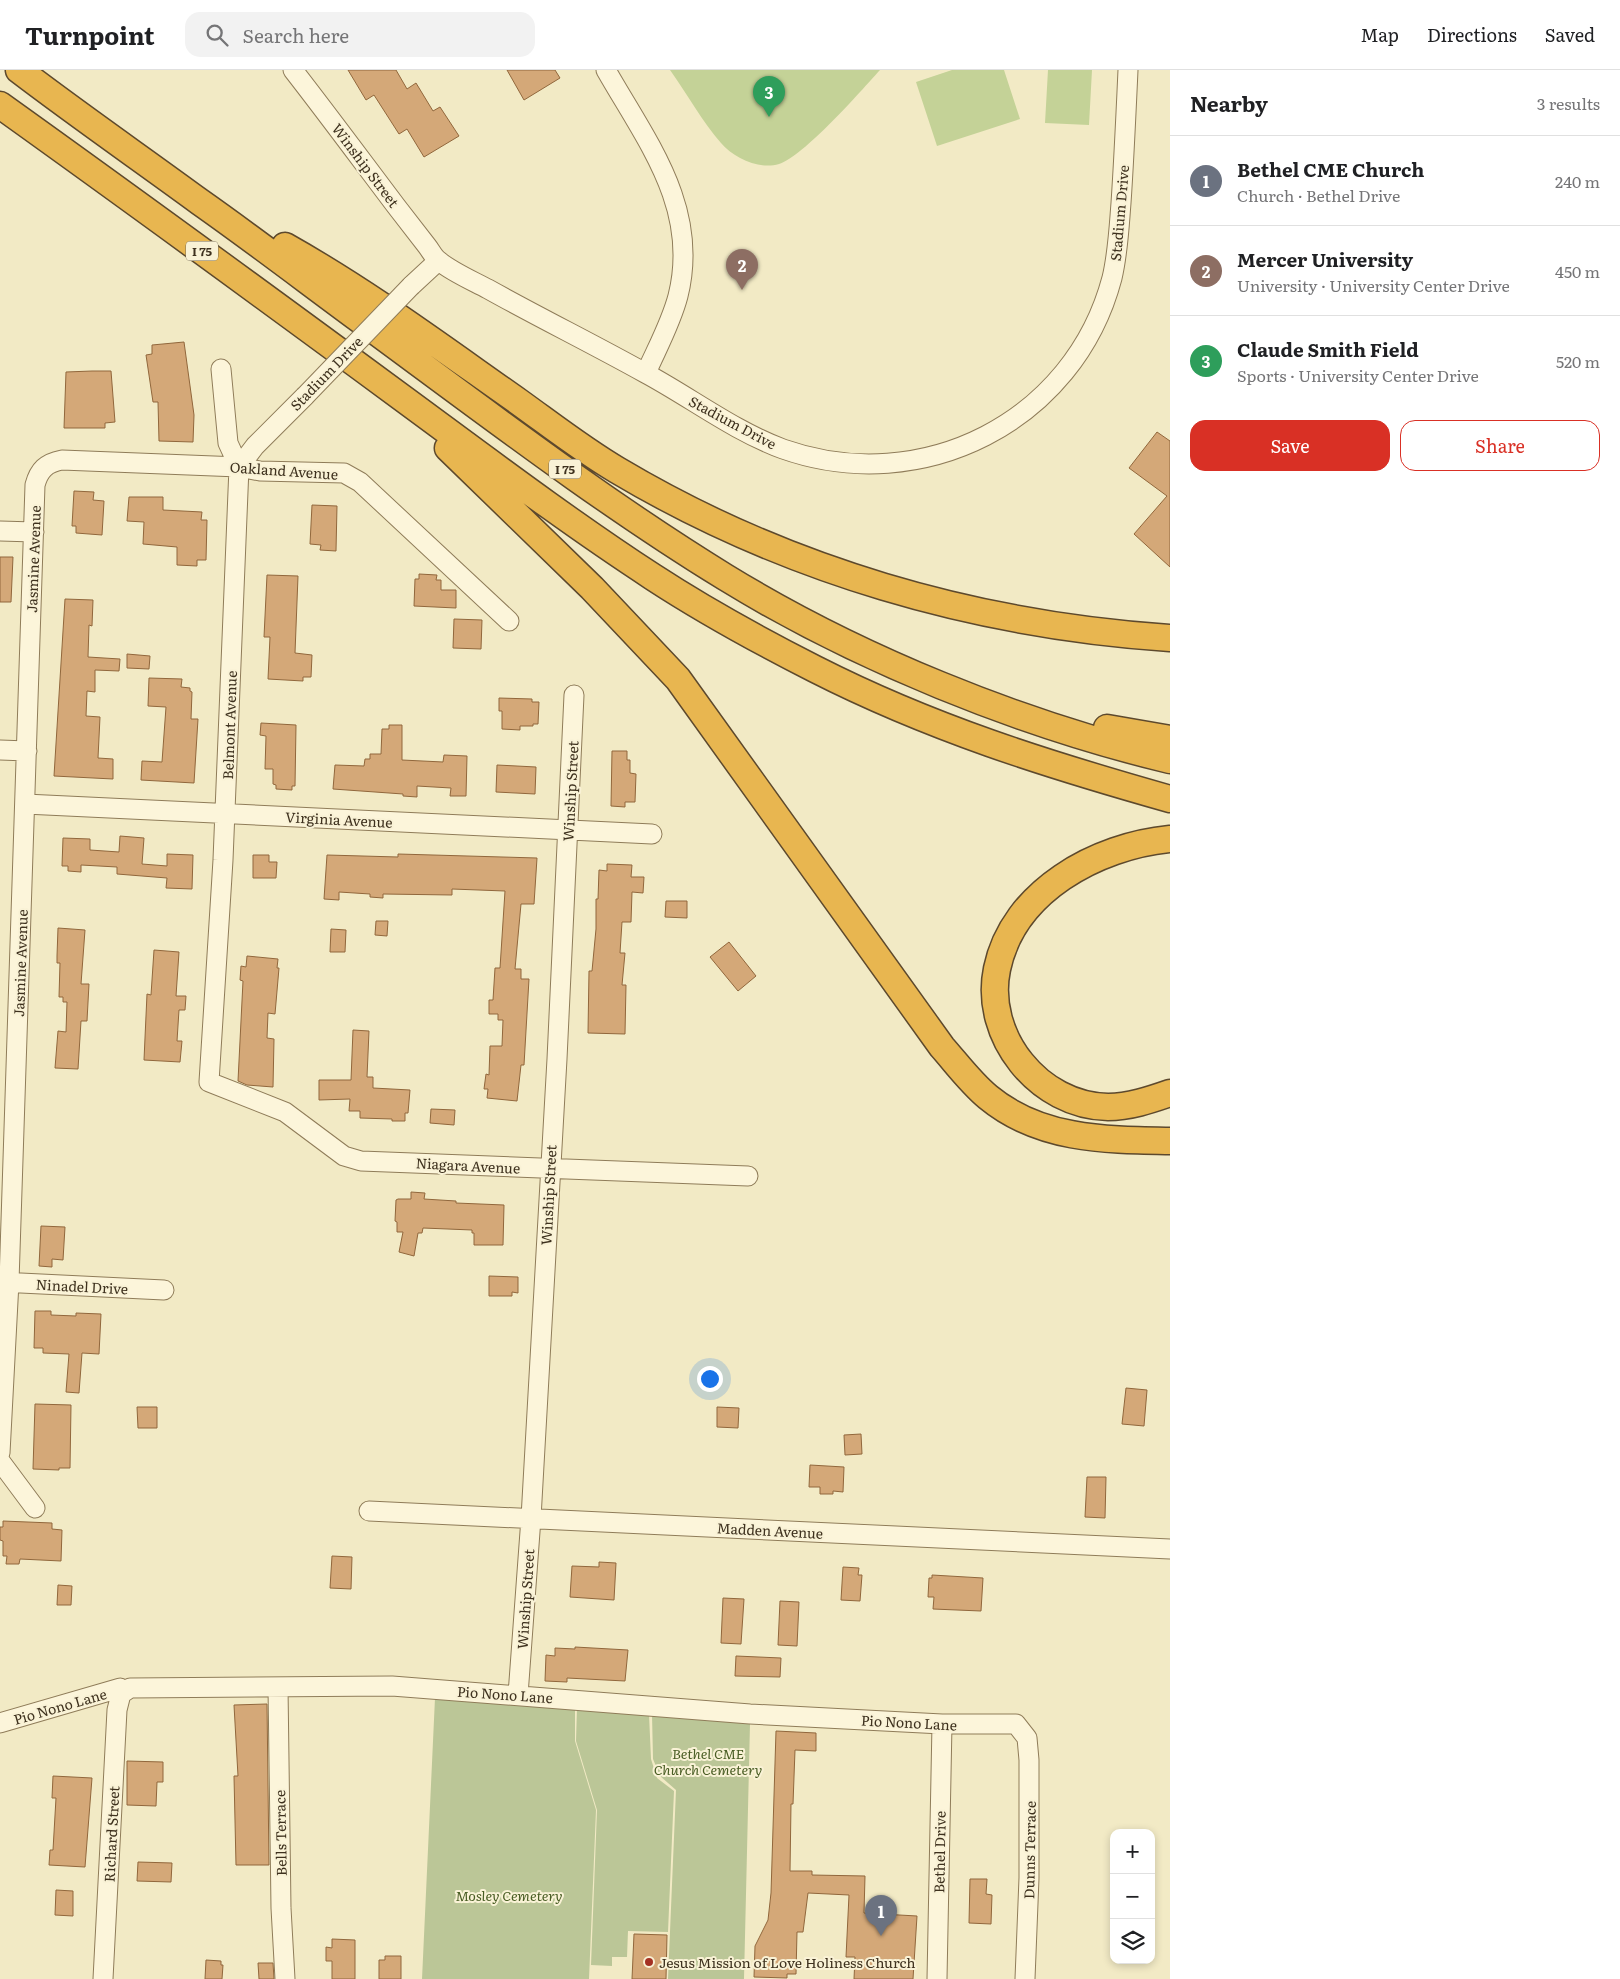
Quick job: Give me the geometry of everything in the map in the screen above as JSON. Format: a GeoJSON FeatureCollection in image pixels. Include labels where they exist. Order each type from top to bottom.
{"type":"FeatureCollection","features":[{"type":"Feature","properties":{"kind":"highway","name":"I 75"},"geometry":{"type":"LineString","coordinates":[[19,70],[527,442],[642,524],[728,579],[868,653],[975,698],[1036,721],[1170,760]]}},
{"type":"Feature","properties":{"kind":"highway","name":"I 75"},"geometry":{"type":"LineString","coordinates":[[0,105],[360,366],[505,474],[653,578],[717,616],[814,669],[895,707],[977,740],[1059,768],[1170,799]]}},
{"type":"Feature","properties":{"kind":"highway"},"geometry":{"type":"LineString","coordinates":[[214,212],[286,246],[355,287],[615,469],[720,524],[865,582],[932,601],[1004,617],[1062,627],[1170,638]]}},
{"type":"Feature","properties":{"kind":"highway"},"geometry":{"type":"LineString","coordinates":[[360,366],[592,588],[678,679],[942,1046],[988,1097],[1010,1113],[1032,1124],[1057,1132],[1112,1140],[1170,1141]]}},
{"type":"Feature","properties":{"kind":"highway"},"geometry":{"type":"LineString","coordinates":[[1036,721],[1111,728],[1170,739]]}},
{"type":"Feature","properties":{"kind":"highway"},"geometry":{"type":"LineString","coordinates":[[1170,839],[1131,845],[1089,861],[1049,887],[1019,919],[1010,935],[1002,951],[997,970],[996,986],[1000,1020],[1014,1054],[1040,1082],[1055,1092],[1087,1105],[1108,1107],[1149,1101],[1170,1093]]}},
{"type":"Feature","properties":{"kind":"street","name":"Winship Street"},"geometry":{"type":"LineString","coordinates":[[293,70],[438,261]]}},
{"type":"Feature","properties":{"kind":"street"},"geometry":{"type":"LineString","coordinates":[[606,70],[664,172],[672,190],[680,219],[683,245],[683,272],[678,296],[672,316],[646,373]]}},
{"type":"Feature","properties":{"kind":"street","name":"Stadium Drive"},"geometry":{"type":"LineString","coordinates":[[239,467],[255,446],[411,286],[438,261],[539,318],[646,373],[753,435],[781,448],[827,461],[873,464],[921,459],[948,453],[980,439],[1006,425],[1044,395],[1061,377],[1091,331],[1104,303],[1118,250],[1128,70]]}},
{"type":"Feature","properties":{"kind":"street","name":"Belmont Avenue"},"geometry":{"type":"LineString","coordinates":[[209,1082],[225,813],[239,467],[228,443],[221,369]]}},
{"type":"Feature","properties":{"kind":"street","name":"Oakland Avenue"},"geometry":{"type":"LineString","coordinates":[[38,474],[51,462],[62,460],[239,467],[260,471],[344,474],[351,476],[368,488],[509,621]]}},
{"type":"Feature","properties":{"kind":"street","name":"Jasmine Avenue"},"geometry":{"type":"LineString","coordinates":[[0,1453],[4,1282],[25,804],[35,485],[38,474]]}},
{"type":"Feature","properties":{"kind":"street"},"geometry":{"type":"LineString","coordinates":[[0,531],[34,532]]}},
{"type":"Feature","properties":{"kind":"street","name":"Winship Street"},"geometry":{"type":"LineString","coordinates":[[518,1695],[531,1518],[574,695]]}},
{"type":"Feature","properties":{"kind":"street"},"geometry":{"type":"LineString","coordinates":[[0,750],[27,751]]}},
{"type":"Feature","properties":{"kind":"street","name":"Virginia Avenue"},"geometry":{"type":"LineString","coordinates":[[25,804],[652,834]]}},
{"type":"Feature","properties":{"kind":"street","name":"Niagara Avenue"},"geometry":{"type":"LineString","coordinates":[[209,1082],[285,1112],[344,1156],[361,1161],[748,1176]]}},
{"type":"Feature","properties":{"kind":"street","name":"Ninadel Drive"},"geometry":{"type":"LineString","coordinates":[[4,1282],[164,1290]]}},
{"type":"Feature","properties":{"kind":"street"},"geometry":{"type":"LineString","coordinates":[[0,1461],[35,1508]]}},
{"type":"Feature","properties":{"kind":"street","name":"Madden Avenue"},"geometry":{"type":"LineString","coordinates":[[370,1511],[1170,1549]]}},
{"type":"Feature","properties":{"kind":"street","name":"Pio Nono Lane"},"geometry":{"type":"LineString","coordinates":[[0,1723],[120,1688],[124,1692],[130,1688],[392,1686],[750,1714],[942,1724],[1016,1724]]}},
{"type":"Feature","properties":{"kind":"street","name":"Bells Terrace"},"geometry":{"type":"LineString","coordinates":[[278,1687],[281,1908],[285,1979]]}},
{"type":"Feature","properties":{"kind":"street","name":"Richard Street"},"geometry":{"type":"LineString","coordinates":[[103,1979],[117,1710],[121,1694],[124,1692]]}},
{"type":"Feature","properties":{"kind":"street","name":"Bethel Drive"},"geometry":{"type":"LineString","coordinates":[[937,1979],[942,1724]]}},
{"type":"Feature","properties":{"kind":"street","name":"Dunns Terrace"},"geometry":{"type":"LineString","coordinates":[[1016,1724],[1027,1738],[1029,1760],[1029,1878],[1025,1979]]}},
{"type":"Feature","properties":{"kind":"green space"},"geometry":{"type":"Polygon","coordinates":[[[670,70],[880,70],[860,93],[802,149],[779,164],[763,165],[740,158],[721,143],[670,70]]]}},
{"type":"Feature","properties":{"kind":"green space"},"geometry":{"type":"Polygon","coordinates":[[[952,70],[1004,70],[1020,119],[937,146],[916,82],[952,70]]]}},
{"type":"Feature","properties":{"kind":"green space"},"geometry":{"type":"Polygon","coordinates":[[[1048,70],[1092,70],[1089,125],[1045,123],[1048,70]]]}},
{"type":"Feature","properties":{"kind":"green space","name":"Mosley Cemetery"},"geometry":{"type":"Polygon","coordinates":[[[435,1698],[575,1707],[575,1741],[596,1810],[589,1979],[422,1979],[435,1698]]]}},
{"type":"Feature","properties":{"kind":"green space"},"geometry":{"type":"Polygon","coordinates":[[[577,1708],[649,1714],[651,1759],[657,1778],[674,1791],[668,1932],[628,1931],[627,1957],[612,1957],[612,1966],[591,1965],[597,1810],[576,1741],[577,1708]]]}},
{"type":"Feature","properties":{"kind":"green space","name":"Bethel CME Church Cemetery"},"geometry":{"type":"Polygon","coordinates":[[[652,1714],[750,1724],[744,1979],[668,1979],[676,1790],[660,1776],[653,1759],[652,1714]]]}},
{"type":"Feature","properties":{"kind":"building"},"geometry":{"type":"Polygon","coordinates":[[[348,70],[396,70],[407,89],[416,83],[433,111],[440,107],[459,136],[424,157],[407,129],[399,134],[374,95],[366,100],[348,70]]]}},
{"type":"Feature","properties":{"kind":"building"},"geometry":{"type":"Polygon","coordinates":[[[507,70],[555,70],[560,78],[524,100],[507,70]]]}},
{"type":"Feature","properties":{"kind":"building"},"geometry":{"type":"Polygon","coordinates":[[[184,342],[194,415],[193,442],[159,441],[158,402],[153,402],[146,355],[152,354],[152,345],[184,342]]]}},
{"type":"Feature","properties":{"kind":"building"},"geometry":{"type":"Polygon","coordinates":[[[111,371],[115,422],[105,423],[105,428],[64,428],[66,372],[111,371]]]}},
{"type":"Feature","properties":{"kind":"building"},"geometry":{"type":"Polygon","coordinates":[[[1157,432],[1170,441],[1170,567],[1134,534],[1167,496],[1129,468],[1157,432]]]}},
{"type":"Feature","properties":{"kind":"building"},"geometry":{"type":"Polygon","coordinates":[[[74,491],[94,492],[93,500],[104,501],[102,535],[76,533],[76,526],[72,526],[74,491]]]}},
{"type":"Feature","properties":{"kind":"building"},"geometry":{"type":"Polygon","coordinates":[[[129,497],[163,497],[163,510],[202,512],[201,520],[207,520],[206,560],[197,560],[197,566],[177,565],[177,547],[143,544],[144,522],[127,521],[129,497]]]}},
{"type":"Feature","properties":{"kind":"building"},"geometry":{"type":"Polygon","coordinates":[[[312,505],[337,506],[336,551],[320,550],[321,545],[310,544],[312,505]]]}},
{"type":"Feature","properties":{"kind":"building"},"geometry":{"type":"Polygon","coordinates":[[[0,557],[13,557],[11,602],[0,602],[0,557]]]}},
{"type":"Feature","properties":{"kind":"building"},"geometry":{"type":"Polygon","coordinates":[[[419,574],[437,575],[436,580],[441,580],[441,590],[456,590],[456,608],[414,606],[415,579],[419,579],[419,574]]]}},
{"type":"Feature","properties":{"kind":"building"},"geometry":{"type":"Polygon","coordinates":[[[267,575],[298,576],[295,653],[312,655],[311,677],[303,677],[303,681],[268,679],[270,637],[264,637],[267,575]]]}},
{"type":"Feature","properties":{"kind":"building"},"geometry":{"type":"Polygon","coordinates":[[[65,599],[93,600],[92,626],[89,625],[88,657],[120,659],[119,671],[95,670],[95,692],[87,691],[86,716],[100,717],[98,758],[113,759],[113,779],[54,776],[65,599]]]}},
{"type":"Feature","properties":{"kind":"building"},"geometry":{"type":"Polygon","coordinates":[[[454,619],[482,620],[481,649],[453,648],[454,619]]]}},
{"type":"Feature","properties":{"kind":"building"},"geometry":{"type":"Polygon","coordinates":[[[127,654],[150,656],[149,669],[127,668],[127,654]]]}},
{"type":"Feature","properties":{"kind":"building"},"geometry":{"type":"Polygon","coordinates":[[[149,678],[182,679],[181,687],[190,688],[192,692],[191,719],[198,719],[194,783],[141,780],[142,761],[162,762],[166,707],[148,706],[149,678]]]}},
{"type":"Feature","properties":{"kind":"building"},"geometry":{"type":"Polygon","coordinates":[[[499,698],[532,699],[532,702],[539,702],[538,724],[520,726],[520,730],[502,729],[502,711],[499,711],[499,698]]]}},
{"type":"Feature","properties":{"kind":"building"},"geometry":{"type":"Polygon","coordinates":[[[261,723],[296,725],[295,786],[292,786],[292,790],[276,789],[276,785],[273,784],[273,769],[265,769],[266,736],[260,735],[261,723]]]}},
{"type":"Feature","properties":{"kind":"building"},"geometry":{"type":"Polygon","coordinates":[[[389,725],[402,725],[402,760],[443,762],[444,755],[467,756],[466,796],[450,796],[451,788],[417,786],[417,797],[403,796],[403,794],[333,789],[335,765],[364,766],[365,759],[370,759],[370,754],[381,754],[382,729],[389,729],[389,725]]]}},
{"type":"Feature","properties":{"kind":"building"},"geometry":{"type":"Polygon","coordinates":[[[612,751],[627,751],[627,760],[630,760],[630,773],[636,774],[635,802],[625,802],[625,807],[611,806],[612,751]]]}},
{"type":"Feature","properties":{"kind":"building"},"geometry":{"type":"Polygon","coordinates":[[[497,765],[536,767],[535,794],[496,792],[497,765]]]}},
{"type":"Feature","properties":{"kind":"building"},"geometry":{"type":"Polygon","coordinates":[[[120,836],[144,838],[142,864],[167,866],[167,854],[193,855],[192,889],[166,888],[167,878],[117,874],[117,867],[81,865],[81,872],[68,871],[68,866],[62,866],[63,838],[90,839],[90,850],[119,852],[120,836]]]}},
{"type":"Feature","properties":{"kind":"building"},"geometry":{"type":"Polygon","coordinates":[[[398,854],[537,858],[534,904],[521,904],[515,969],[521,969],[521,979],[529,979],[524,1065],[521,1065],[517,1101],[487,1098],[488,1089],[484,1089],[486,1074],[489,1075],[490,1046],[502,1046],[503,1020],[498,1020],[498,1014],[489,1014],[489,1000],[493,1000],[495,968],[500,968],[505,891],[452,889],[452,895],[383,894],[383,898],[370,897],[370,894],[339,892],[339,900],[324,899],[327,855],[398,857],[398,854]]]}},
{"type":"Feature","properties":{"kind":"building"},"geometry":{"type":"Polygon","coordinates":[[[253,855],[269,855],[269,862],[277,862],[276,878],[253,878],[253,855]]]}},
{"type":"Feature","properties":{"kind":"building"},"geometry":{"type":"Polygon","coordinates":[[[607,864],[632,865],[631,877],[644,877],[643,893],[632,892],[631,922],[622,922],[620,953],[625,953],[622,985],[626,985],[625,1034],[588,1033],[589,971],[592,971],[599,870],[607,871],[607,864]]]}},
{"type":"Feature","properties":{"kind":"building"},"geometry":{"type":"Polygon","coordinates":[[[666,901],[687,901],[687,918],[665,917],[666,901]]]}},
{"type":"Feature","properties":{"kind":"building"},"geometry":{"type":"Polygon","coordinates":[[[376,921],[388,921],[387,936],[375,935],[376,921]]]}},
{"type":"Feature","properties":{"kind":"building"},"geometry":{"type":"Polygon","coordinates":[[[58,928],[85,930],[81,984],[89,984],[87,1021],[81,1021],[78,1069],[55,1068],[58,1031],[66,1032],[67,1002],[63,1002],[63,997],[59,997],[60,963],[57,963],[58,928]]]}},
{"type":"Feature","properties":{"kind":"building"},"geometry":{"type":"Polygon","coordinates":[[[331,929],[346,930],[345,952],[330,952],[331,929]]]}},
{"type":"Feature","properties":{"kind":"building"},"geometry":{"type":"Polygon","coordinates":[[[729,942],[756,976],[738,991],[710,957],[729,942]]]}},
{"type":"Feature","properties":{"kind":"building"},"geometry":{"type":"Polygon","coordinates":[[[154,950],[179,952],[176,996],[186,996],[185,1010],[179,1010],[177,1041],[182,1041],[180,1062],[144,1060],[147,994],[151,995],[154,950]]]}},
{"type":"Feature","properties":{"kind":"building"},"geometry":{"type":"Polygon","coordinates":[[[247,956],[278,959],[275,1014],[268,1013],[267,1038],[274,1039],[273,1087],[247,1085],[238,1081],[243,981],[240,980],[241,966],[246,967],[247,956]]]}},
{"type":"Feature","properties":{"kind":"building"},"geometry":{"type":"Polygon","coordinates":[[[353,1030],[369,1031],[367,1077],[373,1077],[373,1088],[410,1090],[408,1113],[405,1113],[405,1121],[360,1118],[360,1111],[349,1111],[350,1099],[319,1100],[319,1080],[351,1080],[353,1030]]]}},
{"type":"Feature","properties":{"kind":"building"},"geometry":{"type":"Polygon","coordinates":[[[431,1109],[455,1110],[454,1125],[430,1123],[431,1109]]]}},
{"type":"Feature","properties":{"kind":"building"},"geometry":{"type":"Polygon","coordinates":[[[411,1192],[425,1193],[424,1199],[456,1201],[456,1203],[504,1205],[503,1245],[474,1245],[474,1233],[472,1233],[472,1230],[423,1228],[422,1233],[418,1233],[414,1256],[399,1252],[403,1232],[397,1232],[397,1222],[395,1221],[396,1200],[411,1199],[411,1192]]]}},
{"type":"Feature","properties":{"kind":"building"},"geometry":{"type":"Polygon","coordinates":[[[41,1226],[65,1227],[63,1260],[52,1259],[52,1267],[39,1266],[41,1226]]]}},
{"type":"Feature","properties":{"kind":"building"},"geometry":{"type":"Polygon","coordinates":[[[489,1276],[518,1277],[518,1293],[512,1292],[512,1296],[489,1296],[489,1276]]]}},
{"type":"Feature","properties":{"kind":"building"},"geometry":{"type":"Polygon","coordinates":[[[35,1311],[51,1311],[51,1315],[101,1314],[99,1354],[82,1353],[79,1393],[66,1392],[69,1354],[43,1353],[43,1348],[34,1348],[35,1311]]]}},
{"type":"Feature","properties":{"kind":"building"},"geometry":{"type":"Polygon","coordinates":[[[1126,1388],[1147,1390],[1144,1426],[1122,1424],[1126,1388]]]}},
{"type":"Feature","properties":{"kind":"building"},"geometry":{"type":"Polygon","coordinates":[[[35,1404],[71,1405],[70,1468],[59,1468],[59,1470],[33,1469],[35,1404]]]}},
{"type":"Feature","properties":{"kind":"building"},"geometry":{"type":"Polygon","coordinates":[[[137,1407],[157,1407],[157,1428],[138,1428],[137,1407]]]}},
{"type":"Feature","properties":{"kind":"building"},"geometry":{"type":"Polygon","coordinates":[[[717,1407],[739,1408],[738,1428],[717,1427],[717,1407]]]}},
{"type":"Feature","properties":{"kind":"building"},"geometry":{"type":"Polygon","coordinates":[[[861,1434],[862,1454],[845,1455],[844,1435],[861,1434]]]}},
{"type":"Feature","properties":{"kind":"building"},"geometry":{"type":"Polygon","coordinates":[[[810,1465],[844,1467],[843,1492],[833,1491],[833,1494],[820,1494],[820,1487],[809,1487],[810,1465]]]}},
{"type":"Feature","properties":{"kind":"building"},"geometry":{"type":"Polygon","coordinates":[[[1087,1477],[1106,1477],[1105,1518],[1085,1517],[1087,1477]]]}},
{"type":"Feature","properties":{"kind":"building"},"geometry":{"type":"Polygon","coordinates":[[[3,1521],[52,1523],[52,1529],[62,1530],[61,1561],[20,1559],[19,1564],[6,1564],[7,1556],[3,1556],[3,1541],[0,1540],[0,1527],[3,1527],[3,1521]]]}},
{"type":"Feature","properties":{"kind":"building"},"geometry":{"type":"Polygon","coordinates":[[[332,1556],[352,1557],[351,1589],[330,1588],[332,1556]]]}},
{"type":"Feature","properties":{"kind":"building"},"geometry":{"type":"Polygon","coordinates":[[[599,1562],[616,1563],[614,1600],[570,1597],[572,1566],[599,1567],[599,1562]]]}},
{"type":"Feature","properties":{"kind":"building"},"geometry":{"type":"Polygon","coordinates":[[[843,1567],[859,1568],[858,1575],[862,1575],[860,1601],[841,1600],[843,1567]]]}},
{"type":"Feature","properties":{"kind":"building"},"geometry":{"type":"Polygon","coordinates":[[[932,1575],[983,1578],[981,1611],[933,1609],[934,1597],[928,1597],[929,1578],[932,1578],[932,1575]]]}},
{"type":"Feature","properties":{"kind":"building"},"geometry":{"type":"Polygon","coordinates":[[[58,1585],[72,1586],[71,1605],[57,1605],[58,1585]]]}},
{"type":"Feature","properties":{"kind":"building"},"geometry":{"type":"Polygon","coordinates":[[[723,1598],[744,1599],[741,1644],[721,1643],[723,1598]]]}},
{"type":"Feature","properties":{"kind":"building"},"geometry":{"type":"Polygon","coordinates":[[[780,1601],[799,1602],[797,1646],[778,1645],[780,1601]]]}},
{"type":"Feature","properties":{"kind":"building"},"geometry":{"type":"Polygon","coordinates":[[[575,1647],[628,1650],[625,1681],[567,1678],[567,1682],[545,1681],[546,1655],[555,1656],[555,1648],[575,1649],[575,1647]]]}},
{"type":"Feature","properties":{"kind":"building"},"geometry":{"type":"Polygon","coordinates":[[[736,1656],[781,1658],[780,1677],[735,1676],[736,1656]]]}},
{"type":"Feature","properties":{"kind":"building"},"geometry":{"type":"Polygon","coordinates":[[[267,1704],[269,1865],[236,1865],[234,1776],[238,1776],[234,1705],[267,1704]]]}},
{"type":"Feature","properties":{"kind":"building"},"geometry":{"type":"Polygon","coordinates":[[[776,1731],[816,1733],[816,1751],[795,1750],[793,1804],[791,1804],[790,1871],[812,1871],[812,1875],[865,1876],[864,1913],[917,1916],[913,1979],[854,1979],[855,1957],[846,1957],[849,1895],[808,1893],[803,1932],[797,1932],[796,1974],[787,1974],[787,1978],[754,1977],[755,1946],[768,1920],[771,1893],[776,1731]]]}},
{"type":"Feature","properties":{"kind":"building"},"geometry":{"type":"Polygon","coordinates":[[[127,1761],[163,1762],[163,1782],[157,1782],[156,1806],[127,1805],[127,1761]]]}},
{"type":"Feature","properties":{"kind":"building"},"geometry":{"type":"Polygon","coordinates":[[[53,1776],[92,1778],[85,1867],[49,1865],[50,1850],[53,1850],[56,1798],[52,1798],[53,1776]]]}},
{"type":"Feature","properties":{"kind":"building"},"geometry":{"type":"Polygon","coordinates":[[[138,1862],[172,1863],[171,1882],[137,1881],[138,1862]]]}},
{"type":"Feature","properties":{"kind":"building"},"geometry":{"type":"Polygon","coordinates":[[[970,1879],[987,1879],[986,1894],[992,1895],[991,1924],[969,1923],[970,1879]]]}},
{"type":"Feature","properties":{"kind":"building"},"geometry":{"type":"Polygon","coordinates":[[[56,1890],[73,1891],[73,1916],[55,1915],[56,1890]]]}},
{"type":"Feature","properties":{"kind":"building","name":"Jesus Mission of Love Holiness Church"},"geometry":{"type":"Polygon","coordinates":[[[634,1934],[667,1935],[666,1979],[632,1979],[634,1934]]]}},
{"type":"Feature","properties":{"kind":"building"},"geometry":{"type":"Polygon","coordinates":[[[332,1939],[355,1940],[355,1979],[332,1979],[332,1961],[326,1961],[326,1947],[332,1948],[332,1939]]]}},
{"type":"Feature","properties":{"kind":"building"},"geometry":{"type":"Polygon","coordinates":[[[385,1956],[401,1956],[401,1979],[379,1979],[379,1960],[385,1960],[385,1956]]]}},
{"type":"Feature","properties":{"kind":"building"},"geometry":{"type":"Polygon","coordinates":[[[206,1960],[221,1961],[221,1965],[223,1965],[222,1979],[205,1979],[206,1960]]]}},
{"type":"Feature","properties":{"kind":"building"},"geometry":{"type":"Polygon","coordinates":[[[258,1963],[273,1963],[274,1979],[259,1979],[258,1963]]]}},
{"type":"Feature","properties":{"kind":"place","name":"Claude Smith Field"},"geometry":{"type":"Point","coordinates":[769,117]}},
{"type":"Feature","properties":{"kind":"place","name":"Mercer University"},"geometry":{"type":"Point","coordinates":[742,290]}},
{"type":"Feature","properties":{"kind":"place","name":"Bethel CME Church"},"geometry":{"type":"Point","coordinates":[881,1936]}},
{"type":"Feature","properties":{"kind":"place","name":"Jesus Mission of Love Holiness Church"},"geometry":{"type":"Point","coordinates":[649,1962]}}]}
